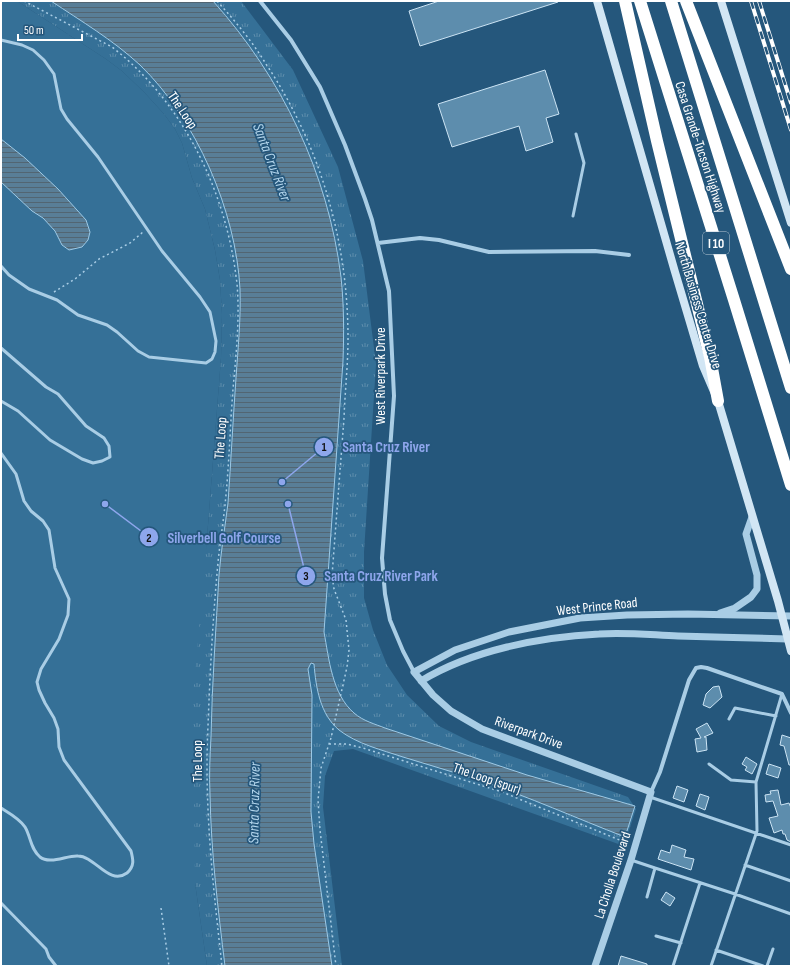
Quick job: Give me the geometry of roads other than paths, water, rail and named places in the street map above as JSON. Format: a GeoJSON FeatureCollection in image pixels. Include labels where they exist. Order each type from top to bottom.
{"type":"FeatureCollection","features":[{"type":"Feature","properties":{"kind":"highway"},"geometry":{"type":"LineString","coordinates":[[625,1],[657,141],[710,357],[718,401]]}},
{"type":"Feature","properties":{"kind":"highway","name":"Casa Grande-Tucson Highway"},"geometry":{"type":"LineString","coordinates":[[640,1],[791,485]]}},
{"type":"Feature","properties":{"kind":"highway","name":"Casa Grande-Tucson Highway"},"geometry":{"type":"LineString","coordinates":[[672,1],[791,388]]}},
{"type":"Feature","properties":{"kind":"highway"},"geometry":{"type":"LineString","coordinates":[[686,1],[791,269]]}},
{"type":"Feature","properties":{"kind":"main road","name":"North Business Center Drive"},"geometry":{"type":"LineString","coordinates":[[597,1],[701,359],[718,401],[777,597],[791,651]]}},
{"type":"Feature","properties":{"kind":"main road"},"geometry":{"type":"LineString","coordinates":[[722,1],[791,223]]}},
{"type":"Feature","properties":{"kind":"street","name":"West Riverpark Drive"},"geometry":{"type":"LineString","coordinates":[[260,1],[291,40],[320,87],[345,146],[362,192],[378,243],[389,291],[394,396],[382,558],[384,594],[390,620],[396,637],[414,672]]}},
{"type":"Feature","properties":{"kind":"street"},"geometry":{"type":"LineString","coordinates":[[378,243],[420,238],[439,240],[489,252],[595,251],[629,254]]}},
{"type":"Feature","properties":{"kind":"street"},"geometry":{"type":"LineString","coordinates":[[713,615],[735,608],[751,598],[757,589],[757,575],[746,534],[752,517]]}},
{"type":"Feature","properties":{"kind":"street","name":"West Prince Road"},"geometry":{"type":"LineString","coordinates":[[414,672],[455,650],[509,632],[580,618],[627,615],[791,616]]}},
{"type":"Feature","properties":{"kind":"street","name":"West Prince Road"},"geometry":{"type":"LineString","coordinates":[[422,681],[439,670],[477,656],[511,646],[555,638],[600,634],[789,639]]}},
{"type":"Feature","properties":{"kind":"street"},"geometry":{"type":"LineString","coordinates":[[651,794],[660,772],[690,680],[696,668],[707,668],[782,694],[791,713]]}},
{"type":"Feature","properties":{"kind":"street","name":"Riverpark Drive"},"geometry":{"type":"LineString","coordinates":[[414,672],[433,695],[451,711],[482,729],[651,794]]}},
{"type":"Feature","properties":{"kind":"street","name":"La Cholla Boulevard"},"geometry":{"type":"LineString","coordinates":[[595,966],[631,860],[651,794]]}},
{"type":"Feature","properties":{"kind":"lane"},"geometry":{"type":"LineString","coordinates":[[1,40],[22,45],[34,50],[44,60],[54,74],[61,108],[67,119],[98,157],[162,251],[200,297],[210,312],[216,341],[215,352],[212,359],[206,363],[149,357],[138,351],[107,325],[78,315],[57,300],[29,289],[9,275],[1,266]]}},
{"type":"Feature","properties":{"kind":"lane"},"geometry":{"type":"LineString","coordinates":[[573,216],[584,163],[576,134]]}},
{"type":"Feature","properties":{"kind":"lane"},"geometry":{"type":"LineString","coordinates":[[1,348],[46,386],[58,394],[86,426],[104,438],[109,446],[110,458],[93,463],[82,459],[50,440],[18,410],[1,401]]}},
{"type":"Feature","properties":{"kind":"lane"},"geometry":{"type":"LineString","coordinates":[[1,453],[16,474],[24,501],[31,511],[43,521],[49,530],[55,568],[69,599],[68,615],[59,639],[41,669],[37,682],[39,690],[54,718],[58,729],[59,747],[64,760],[131,851],[134,862],[130,870],[124,875],[114,876],[104,871],[88,858],[79,856],[49,860],[41,858],[33,849],[25,827],[17,819],[1,808]]}},
{"type":"Feature","properties":{"kind":"lane"},"geometry":{"type":"LineString","coordinates":[[711,966],[756,833],[756,782],[782,694]]}},
{"type":"Feature","properties":{"kind":"lane"},"geometry":{"type":"LineString","coordinates":[[728,719],[735,708],[776,716]]}},
{"type":"Feature","properties":{"kind":"lane"},"geometry":{"type":"LineString","coordinates":[[709,764],[731,780],[756,782]]}},
{"type":"Feature","properties":{"kind":"lane"},"geometry":{"type":"LineString","coordinates":[[651,794],[791,845]]}},
{"type":"Feature","properties":{"kind":"lane"},"geometry":{"type":"LineString","coordinates":[[631,860],[791,914]]}},
{"type":"Feature","properties":{"kind":"lane"},"geometry":{"type":"LineString","coordinates":[[745,864],[791,881]]}},
{"type":"Feature","properties":{"kind":"lane"},"geometry":{"type":"LineString","coordinates":[[647,897],[655,868]]}},
{"type":"Feature","properties":{"kind":"lane"},"geometry":{"type":"LineString","coordinates":[[673,966],[700,883]]}},
{"type":"Feature","properties":{"kind":"lane"},"geometry":{"type":"LineString","coordinates":[[1,903],[46,949],[49,957],[56,966]]}},
{"type":"Feature","properties":{"kind":"lane"},"geometry":{"type":"LineString","coordinates":[[656,936],[681,943]]}},
{"type":"Feature","properties":{"kind":"lane"},"geometry":{"type":"LineString","coordinates":[[767,966],[773,949]]}},
{"type":"Feature","properties":{"kind":"lane"},"geometry":{"type":"LineString","coordinates":[[716,950],[763,966]]}},
{"type":"Feature","properties":{"kind":"water","name":"Santa Cruz River"},"geometry":{"type":"Polygon","coordinates":[[[51,1],[213,1],[238,31],[260,62],[298,129],[313,164],[335,238],[343,298],[343,361],[324,632],[336,686],[347,705],[361,718],[385,728],[527,775],[635,806],[625,837],[534,800],[479,780],[378,749],[346,735],[333,724],[323,708],[316,682],[314,664],[311,663],[308,669],[312,695],[311,812],[314,844],[332,966],[225,966],[213,859],[210,773],[213,676],[219,575],[228,503],[239,334],[240,289],[237,259],[231,229],[210,168],[179,112],[160,87],[130,56],[97,31],[51,1]]]}},
{"type":"Feature","properties":{"kind":"water"},"geometry":{"type":"Polygon","coordinates":[[[1,139],[25,158],[58,189],[86,220],[90,232],[88,240],[82,247],[69,250],[62,245],[55,231],[43,218],[32,211],[1,182],[1,139]]]}},
{"type":"Feature","properties":{"kind":"railway"},"geometry":{"type":"LineString","coordinates":[[751,1],[791,130]]}},
{"type":"Feature","properties":{"kind":"railway"},"geometry":{"type":"LineString","coordinates":[[759,1],[791,103]]}},
{"type":"Feature","properties":{"kind":"place","name":"Santa Cruz River"},"geometry":{"type":"Point","coordinates":[282,482]}},
{"type":"Feature","properties":{"kind":"place","name":"Silverbell Golf Course"},"geometry":{"type":"Point","coordinates":[105,504]}},
{"type":"Feature","properties":{"kind":"place","name":"Santa Cruz River Park"},"geometry":{"type":"Point","coordinates":[288,504]}}]}
